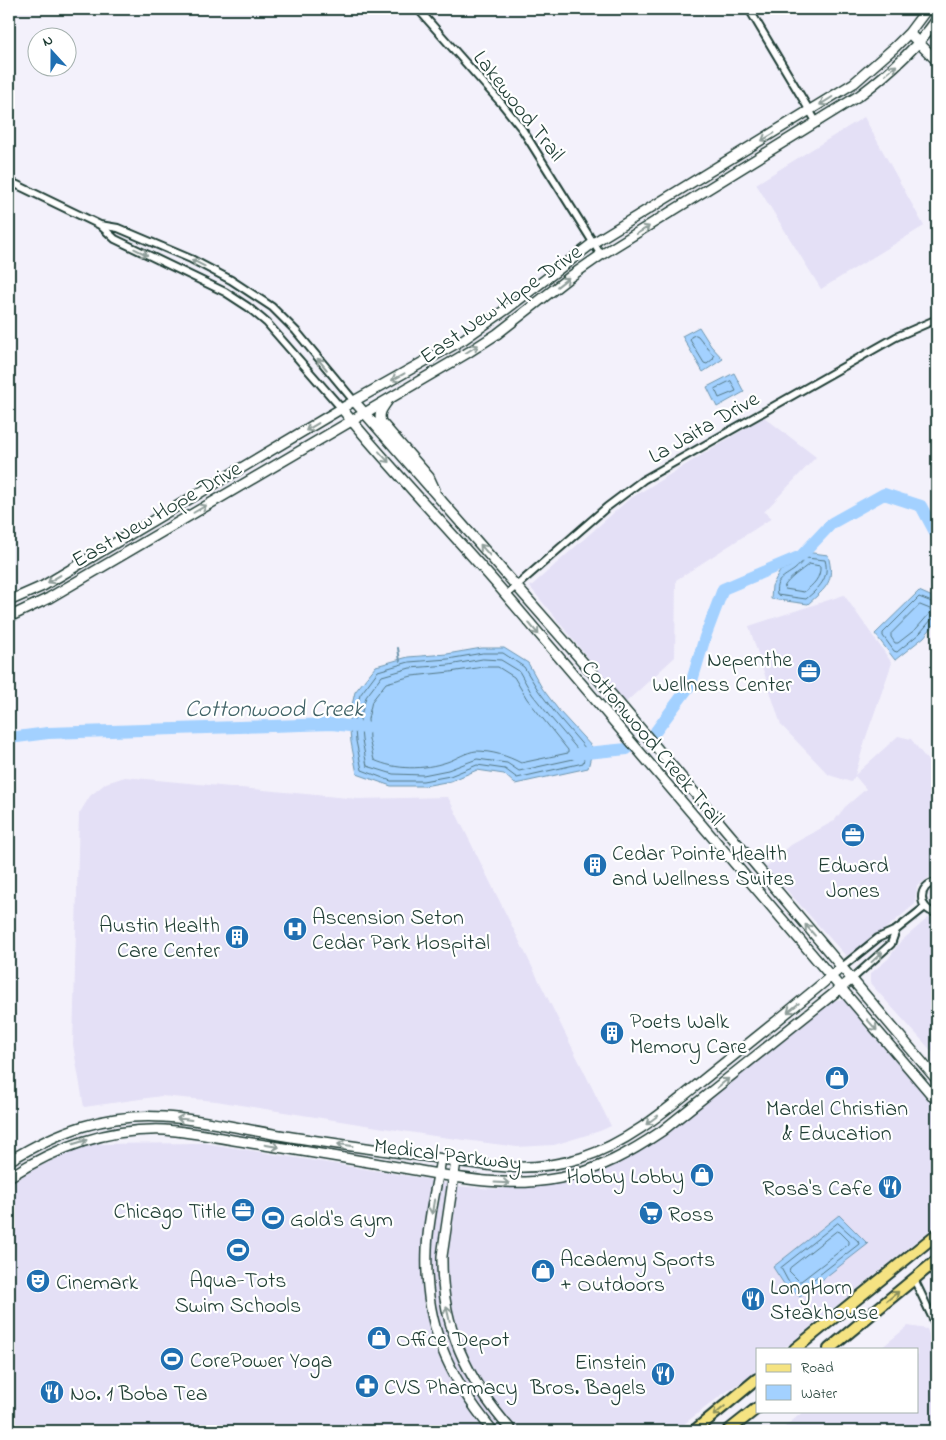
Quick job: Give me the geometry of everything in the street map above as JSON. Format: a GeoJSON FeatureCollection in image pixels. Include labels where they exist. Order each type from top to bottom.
{"type":"FeatureCollection","features":[{"type":"Feature","properties":{"kind":"main road"},"geometry":{"type":"LineString","coordinates":[[796,1348],[937,1234]]}},
{"type":"Feature","properties":{"kind":"main road"},"geometry":{"type":"LineString","coordinates":[[830,1348],[937,1260]]}},
{"type":"Feature","properties":{"kind":"main road"},"geometry":{"type":"LineString","coordinates":[[694,1431],[756,1381]]}},
{"type":"Feature","properties":{"kind":"main road"},"geometry":{"type":"LineString","coordinates":[[728,1431],[756,1409]]}},
{"type":"Feature","properties":{"kind":"street","name":"Lakewood Trail"},"geometry":{"type":"LineString","coordinates":[[418,9],[522,129],[601,255]]}},
{"type":"Feature","properties":{"kind":"street"},"geometry":{"type":"LineString","coordinates":[[749,9],[817,123]]}},
{"type":"Feature","properties":{"kind":"street","name":"East New Hope Drive"},"geometry":{"type":"LineString","coordinates":[[9,601],[43,586],[464,339],[594,244],[854,83],[877,64],[909,32],[927,9]]}},
{"type":"Feature","properties":{"kind":"street","name":"East New Hope Drive"},"geometry":{"type":"LineString","coordinates":[[9,617],[50,598],[497,334],[601,255],[817,123],[873,85],[897,65],[919,42],[937,19]]}},
{"type":"Feature","properties":{"kind":"street"},"geometry":{"type":"LineString","coordinates":[[909,32],[937,61]]}},
{"type":"Feature","properties":{"kind":"street"},"geometry":{"type":"LineString","coordinates":[[9,181],[100,225],[118,228],[191,259],[231,280],[272,307],[290,325],[354,402]]}},
{"type":"Feature","properties":{"kind":"street"},"geometry":{"type":"LineString","coordinates":[[100,225],[115,239],[225,292],[248,307],[267,323],[342,409]]}},
{"type":"Feature","properties":{"kind":"street"},"geometry":{"type":"LineString","coordinates":[[225,292],[231,280]]}},
{"type":"Feature","properties":{"kind":"street","name":"La Jaita Drive"},"geometry":{"type":"LineString","coordinates":[[506,595],[607,507],[643,480],[896,337],[937,319]]}},
{"type":"Feature","properties":{"kind":"street"},"geometry":{"type":"LineString","coordinates":[[389,398],[381,410],[382,422],[429,477],[439,500]]}},
{"type":"Feature","properties":{"kind":"street","name":"Cottonwood Creek Trail"},"geometry":{"type":"LineString","coordinates":[[354,402],[618,702],[937,1080]]}},
{"type":"Feature","properties":{"kind":"street","name":"Cottonwood Creek Trail"},"geometry":{"type":"LineString","coordinates":[[342,409],[506,595],[937,1101]]}},
{"type":"Feature","properties":{"kind":"street"},"geometry":{"type":"LineString","coordinates":[[156,519],[158,534]]}},
{"type":"Feature","properties":{"kind":"street"},"geometry":{"type":"LineString","coordinates":[[937,882],[931,883],[924,889],[922,898],[925,907],[937,913]]}},
{"type":"Feature","properties":{"kind":"street","name":"Medical Parkway"},"geometry":{"type":"LineString","coordinates":[[9,1160],[44,1140],[87,1124],[128,1117],[166,1117],[496,1167],[516,1168],[568,1161],[619,1142],[652,1121],[878,938],[896,930],[925,907]]}},
{"type":"Feature","properties":{"kind":"street","name":"Medical Parkway"},"geometry":{"type":"LineString","coordinates":[[9,1177],[35,1161],[76,1143],[122,1133],[166,1130],[502,1184],[541,1181],[580,1174],[595,1169],[632,1150],[662,1131],[852,979],[891,944],[896,930]]}},
{"type":"Feature","properties":{"kind":"street"},"geometry":{"type":"LineString","coordinates":[[676,1101],[685,1113]]}},
{"type":"Feature","properties":{"kind":"street"},"geometry":{"type":"LineString","coordinates":[[224,1139],[227,1126]]}},
{"type":"Feature","properties":{"kind":"street"},"geometry":{"type":"LineString","coordinates":[[28,1149],[35,1161]]}},
{"type":"Feature","properties":{"kind":"street"},"geometry":{"type":"LineString","coordinates":[[441,1159],[427,1248],[428,1280],[436,1331],[449,1366],[466,1397],[493,1431]]}},
{"type":"Feature","properties":{"kind":"street"},"geometry":{"type":"LineString","coordinates":[[456,1161],[443,1242],[442,1270],[449,1319],[463,1360],[482,1394],[512,1431]]}},
{"type":"Feature","properties":{"kind":"street"},"geometry":{"type":"LineString","coordinates":[[914,1279],[937,1327]]}},
{"type":"Feature","properties":{"kind":"street"},"geometry":{"type":"LineString","coordinates":[[449,1366],[463,1360]]}},
{"type":"Feature","properties":{"kind":"shaded area"},"geometry":{"type":"Polygon","coordinates":[[[864,117],[924,226],[821,289],[756,184],[864,117]]]}},
{"type":"Feature","properties":{"kind":"shaded area"},"geometry":{"type":"Polygon","coordinates":[[[764,417],[816,457],[764,512],[772,518],[676,580],[675,657],[625,703],[530,587],[628,500],[764,417]]]}},
{"type":"Feature","properties":{"kind":"shaded area"},"geometry":{"type":"Polygon","coordinates":[[[844,595],[892,663],[855,775],[898,736],[911,739],[937,773],[937,872],[917,886],[915,904],[883,931],[846,956],[766,867],[791,845],[834,821],[845,807],[866,789],[855,776],[851,782],[829,775],[781,725],[749,626],[844,595]]]}},
{"type":"Feature","properties":{"kind":"shaded area","name":"Ascension Seton Cedar Park Hospital"},"geometry":{"type":"Polygon","coordinates":[[[125,777],[358,799],[448,797],[611,1126],[554,1145],[517,1147],[434,1136],[216,1101],[161,1096],[84,1107],[73,1045],[79,814],[90,796],[106,783],[125,777]]]}},
{"type":"Feature","properties":{"kind":"shaded area"},"geometry":{"type":"Polygon","coordinates":[[[928,918],[937,919],[937,1057],[870,983],[870,974],[888,959],[900,942],[928,918]]]}},
{"type":"Feature","properties":{"kind":"shaded area"},"geometry":{"type":"Polygon","coordinates":[[[843,999],[937,1109],[937,1224],[784,1348],[756,1348],[756,1371],[675,1431],[9,1431],[9,1184],[30,1171],[88,1144],[205,1143],[427,1179],[456,1186],[494,1189],[563,1184],[611,1168],[656,1142],[831,1001],[843,999]]]}},
{"type":"Feature","properties":{"kind":"shaded area"},"geometry":{"type":"Polygon","coordinates":[[[908,1326],[927,1329],[937,1355],[937,1423],[927,1431],[780,1431],[803,1412],[918,1412],[918,1348],[881,1348],[908,1326]]]}},
{"type":"Feature","properties":{"kind":"water"},"geometry":{"type":"Polygon","coordinates":[[[699,327],[711,346],[723,359],[703,372],[682,336],[699,327]]]}},
{"type":"Feature","properties":{"kind":"water"},"geometry":{"type":"Polygon","coordinates":[[[734,373],[744,392],[717,407],[707,387],[734,373]]]}},
{"type":"Feature","properties":{"kind":"water"},"geometry":{"type":"Polygon","coordinates":[[[805,552],[828,555],[831,572],[825,588],[808,604],[771,599],[772,586],[780,571],[791,566],[805,552]]]}},
{"type":"Feature","properties":{"kind":"water"},"geometry":{"type":"Polygon","coordinates":[[[919,591],[937,599],[937,621],[924,637],[895,660],[875,634],[919,591]]]}},
{"type":"Feature","properties":{"kind":"water"},"geometry":{"type":"Polygon","coordinates":[[[482,648],[504,648],[528,663],[542,688],[560,712],[593,748],[588,768],[515,784],[504,774],[477,770],[451,781],[424,786],[391,786],[357,774],[349,718],[355,692],[376,666],[408,657],[447,654],[482,648]]]}},
{"type":"Feature","properties":{"kind":"water"},"geometry":{"type":"Polygon","coordinates":[[[839,1215],[868,1244],[800,1297],[784,1284],[773,1267],[839,1215]]]}},
{"type":"Feature","properties":{"kind":"waterway","name":"Cottonwood Creek"},"geometry":{"type":"LineString","coordinates":[[656,731],[691,684],[705,637],[723,589],[801,556],[832,523],[884,494],[921,506],[937,536]]}},
{"type":"Feature","properties":{"kind":"waterway"},"geometry":{"type":"LineString","coordinates":[[398,648],[400,661]]}},
{"type":"Feature","properties":{"kind":"waterway","name":"Cottonwood Creek"},"geometry":{"type":"LineString","coordinates":[[9,738],[48,733],[332,724],[366,728]]}},
{"type":"Feature","properties":{"kind":"waterway","name":"Cottonwood Creek"},"geometry":{"type":"LineString","coordinates":[[576,754],[627,749]]}},
{"type":"Feature","properties":{"kind":"place","name":"Nepenthe Wellness Center"},"geometry":{"type":"Point","coordinates":[809,671]}},
{"type":"Feature","properties":{"kind":"place","name":"Edward Jones"},"geometry":{"type":"Point","coordinates":[853,835]}},
{"type":"Feature","properties":{"kind":"place","name":"Cedar Pointe Health and Wellness Suites"},"geometry":{"type":"Point","coordinates":[595,865]}},
{"type":"Feature","properties":{"kind":"place","name":"Ascension Seton Cedar Park Hospital"},"geometry":{"type":"Point","coordinates":[295,929]}},
{"type":"Feature","properties":{"kind":"place","name":"Austin Health Care Center"},"geometry":{"type":"Point","coordinates":[237,937]}},
{"type":"Feature","properties":{"kind":"place","name":"Poets Walk Memory Care"},"geometry":{"type":"Point","coordinates":[612,1033]}},
{"type":"Feature","properties":{"kind":"place","name":"Mardel Christian & Education"},"geometry":{"type":"Point","coordinates":[837,1078]}},
{"type":"Feature","properties":{"kind":"place","name":"Hobby Lobby"},"geometry":{"type":"Point","coordinates":[702,1175]}},
{"type":"Feature","properties":{"kind":"place","name":"Rosa's Cafe"},"geometry":{"type":"Point","coordinates":[890,1187]}},
{"type":"Feature","properties":{"kind":"place","name":"Chicago Title"},"geometry":{"type":"Point","coordinates":[243,1210]}},
{"type":"Feature","properties":{"kind":"place","name":"Ross"},"geometry":{"type":"Point","coordinates":[651,1213]}},
{"type":"Feature","properties":{"kind":"place","name":"Gold's Gym"},"geometry":{"type":"Point","coordinates":[273,1218]}},
{"type":"Feature","properties":{"kind":"place","name":"Aqua-Tots Swim Schools"},"geometry":{"type":"Point","coordinates":[238,1250]}},
{"type":"Feature","properties":{"kind":"place","name":"Academy Sports + Outdoors"},"geometry":{"type":"Point","coordinates":[543,1271]}},
{"type":"Feature","properties":{"kind":"place","name":"Cinemark"},"geometry":{"type":"Point","coordinates":[38,1281]}},
{"type":"Feature","properties":{"kind":"place","name":"LongHorn Steakhouse"},"geometry":{"type":"Point","coordinates":[753,1299]}},
{"type":"Feature","properties":{"kind":"place","name":"Office Depot"},"geometry":{"type":"Point","coordinates":[379,1338]}},
{"type":"Feature","properties":{"kind":"place","name":"CorePower Yoga"},"geometry":{"type":"Point","coordinates":[172,1359]}},
{"type":"Feature","properties":{"kind":"place","name":"Einstein Bros. Bagels"},"geometry":{"type":"Point","coordinates":[663,1374]}},
{"type":"Feature","properties":{"kind":"place","name":"CVS Pharmacy"},"geometry":{"type":"Point","coordinates":[367,1386]}},
{"type":"Feature","properties":{"kind":"place","name":"No. 1 Boba Tea"},"geometry":{"type":"Point","coordinates":[52,1392]}}]}
